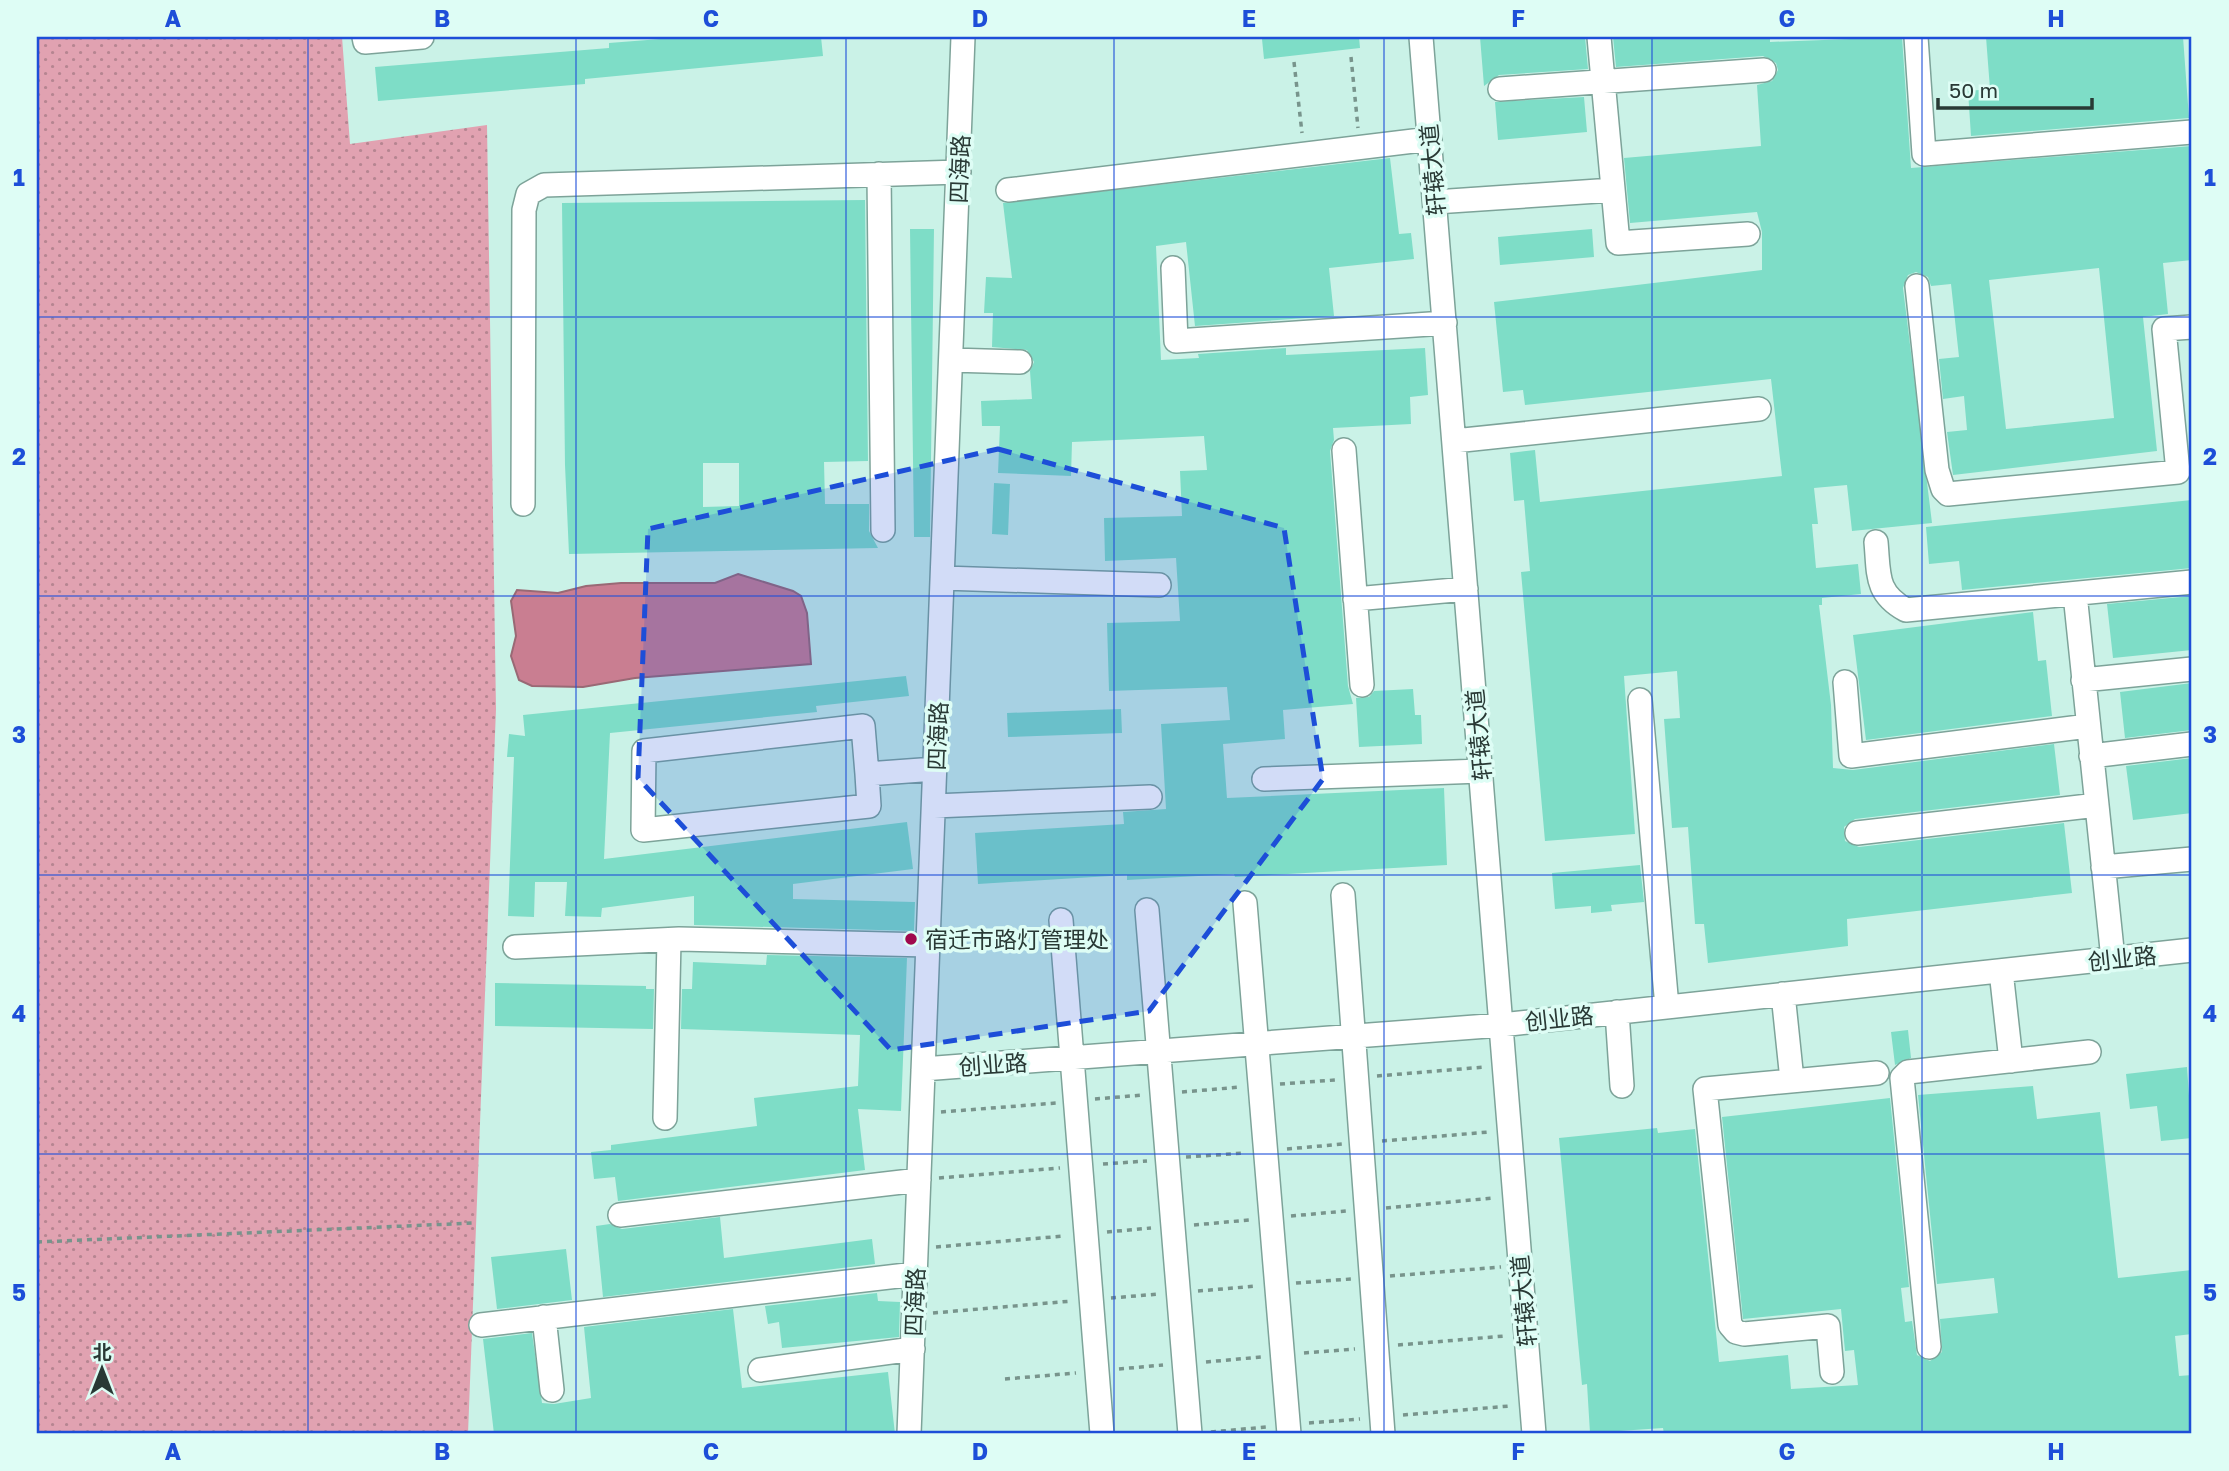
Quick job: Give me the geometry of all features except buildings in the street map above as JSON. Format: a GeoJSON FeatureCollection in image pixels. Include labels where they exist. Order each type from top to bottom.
{"type":"FeatureCollection","features":[{"type":"Feature","properties":{"kind":"street"},"geometry":{"type":"LineString","coordinates":[[364,37],[365,42],[422,37]]}},
{"type":"Feature","properties":{"kind":"street","name":"四海路"},"geometry":{"type":"LineString","coordinates":[[909,1434],[963,37]]}},
{"type":"Feature","properties":{"kind":"street","name":"轩辕大道"},"geometry":{"type":"LineString","coordinates":[[1420,37],[1534,1434]]}},
{"type":"Feature","properties":{"kind":"street"},"geometry":{"type":"LineString","coordinates":[[1599,37],[1618,243],[1748,234]]}},
{"type":"Feature","properties":{"kind":"street"},"geometry":{"type":"LineString","coordinates":[[1916,37],[1924,154],[2192,132]]}},
{"type":"Feature","properties":{"kind":"street"},"geometry":{"type":"LineString","coordinates":[[1500,89],[1764,70]]}},
{"type":"Feature","properties":{"kind":"street"},"geometry":{"type":"LineString","coordinates":[[1008,190],[1430,139]]}},
{"type":"Feature","properties":{"kind":"street"},"geometry":{"type":"LineString","coordinates":[[523,505],[524,210],[528,194],[544,185],[959,172]]}},
{"type":"Feature","properties":{"kind":"street"},"geometry":{"type":"LineString","coordinates":[[879,174],[883,530]]}},
{"type":"Feature","properties":{"kind":"street"},"geometry":{"type":"LineString","coordinates":[[1435,202],[1613,190]]}},
{"type":"Feature","properties":{"kind":"street"},"geometry":{"type":"LineString","coordinates":[[1173,268],[1176,341],[1445,323]]}},
{"type":"Feature","properties":{"kind":"street"},"geometry":{"type":"LineString","coordinates":[[1917,286],[1937,470],[1943,489],[1948,494],[2178,472],[2164,329],[2192,327]]}},
{"type":"Feature","properties":{"kind":"street"},"geometry":{"type":"LineString","coordinates":[[951,360],[1020,362]]}},
{"type":"Feature","properties":{"kind":"street"},"geometry":{"type":"LineString","coordinates":[[1454,441],[1759,409]]}},
{"type":"Feature","properties":{"kind":"street"},"geometry":{"type":"LineString","coordinates":[[1344,450],[1362,685]]}},
{"type":"Feature","properties":{"kind":"street"},"geometry":{"type":"LineString","coordinates":[[1876,542],[1882,591],[1888,599],[1906,610],[2192,582]]}},
{"type":"Feature","properties":{"kind":"street"},"geometry":{"type":"LineString","coordinates":[[943,578],[1159,585]]}},
{"type":"Feature","properties":{"kind":"street"},"geometry":{"type":"LineString","coordinates":[[1355,599],[1466,589]]}},
{"type":"Feature","properties":{"kind":"street"},"geometry":{"type":"LineString","coordinates":[[2075,594],[2113,959]]}},
{"type":"Feature","properties":{"kind":"street"},"geometry":{"type":"LineString","coordinates":[[2083,680],[2192,669]]}},
{"type":"Feature","properties":{"kind":"street"},"geometry":{"type":"LineString","coordinates":[[1845,682],[1851,756],[2088,726]]}},
{"type":"Feature","properties":{"kind":"street"},"geometry":{"type":"LineString","coordinates":[[1640,700],[1667,1007]]}},
{"type":"Feature","properties":{"kind":"street"},"geometry":{"type":"LineString","coordinates":[[863,726],[867,774],[869,806],[643,830],[644,751],[863,726]]}},
{"type":"Feature","properties":{"kind":"street"},"geometry":{"type":"LineString","coordinates":[[2091,756],[2192,744]]}},
{"type":"Feature","properties":{"kind":"street"},"geometry":{"type":"LineString","coordinates":[[867,774],[935,769]]}},
{"type":"Feature","properties":{"kind":"street"},"geometry":{"type":"LineString","coordinates":[[1264,779],[1481,771]]}},
{"type":"Feature","properties":{"kind":"street"},"geometry":{"type":"LineString","coordinates":[[934,806],[1150,797]]}},
{"type":"Feature","properties":{"kind":"street"},"geometry":{"type":"LineString","coordinates":[[1857,833],[2096,805]]}},
{"type":"Feature","properties":{"kind":"street"},"geometry":{"type":"LineString","coordinates":[[2103,867],[2192,859]]}},
{"type":"Feature","properties":{"kind":"street"},"geometry":{"type":"LineString","coordinates":[[1343,895],[1382,1426]]}},
{"type":"Feature","properties":{"kind":"street"},"geometry":{"type":"LineString","coordinates":[[1245,903],[1289,1430]]}},
{"type":"Feature","properties":{"kind":"street"},"geometry":{"type":"LineString","coordinates":[[1147,910],[1190,1434]]}},
{"type":"Feature","properties":{"kind":"street"},"geometry":{"type":"LineString","coordinates":[[1061,920],[1102,1434]]}},
{"type":"Feature","properties":{"kind":"street"},"geometry":{"type":"LineString","coordinates":[[515,947],[669,940],[928,945]]}},
{"type":"Feature","properties":{"kind":"street"},"geometry":{"type":"LineString","coordinates":[[665,1118],[669,940]]}},
{"type":"Feature","properties":{"kind":"street","name":"创业路"},"geometry":{"type":"LineString","coordinates":[[923,1069],[1501,1025],[2192,950]]}},
{"type":"Feature","properties":{"kind":"street"},"geometry":{"type":"LineString","coordinates":[[2001,971],[2011,1061]]}},
{"type":"Feature","properties":{"kind":"street"},"geometry":{"type":"LineString","coordinates":[[1783,994],[1792,1080]]}},
{"type":"Feature","properties":{"kind":"street"},"geometry":{"type":"LineString","coordinates":[[1617,1012],[1622,1086]]}},
{"type":"Feature","properties":{"kind":"street"},"geometry":{"type":"LineString","coordinates":[[1929,1347],[1902,1078],[1908,1072],[2089,1052]]}},
{"type":"Feature","properties":{"kind":"street"},"geometry":{"type":"LineString","coordinates":[[1832,1372],[1828,1326],[1744,1334],[1730,1325],[1705,1088],[1877,1073]]}},
{"type":"Feature","properties":{"kind":"street"},"geometry":{"type":"LineString","coordinates":[[620,1215],[919,1180]]}},
{"type":"Feature","properties":{"kind":"street"},"geometry":{"type":"LineString","coordinates":[[481,1325],[915,1274]]}},
{"type":"Feature","properties":{"kind":"street"},"geometry":{"type":"LineString","coordinates":[[544,1317],[552,1390]]}},
{"type":"Feature","properties":{"kind":"street"},"geometry":{"type":"LineString","coordinates":[[760,1370],[913,1349]]}},
{"type":"Feature","properties":{"kind":"path"},"geometry":{"type":"LineString","coordinates":[[1350,57],[1360,147]]}},
{"type":"Feature","properties":{"kind":"path"},"geometry":{"type":"LineString","coordinates":[[1294,62],[1304,154]]}},
{"type":"Feature","properties":{"kind":"path"},"geometry":{"type":"LineString","coordinates":[[922,1114],[1504,1066]]}},
{"type":"Feature","properties":{"kind":"path"},"geometry":{"type":"LineString","coordinates":[[919,1180],[1510,1130]]}},
{"type":"Feature","properties":{"kind":"path"},"geometry":{"type":"LineString","coordinates":[[916,1249],[1515,1196]]}},
{"type":"Feature","properties":{"kind":"path"},"geometry":{"type":"LineString","coordinates":[[37,1242],[474,1223]]}},
{"type":"Feature","properties":{"kind":"path"},"geometry":{"type":"LineString","coordinates":[[914,1314],[1520,1265]]}},
{"type":"Feature","properties":{"kind":"path"},"geometry":{"type":"LineString","coordinates":[[1190,1434],[1382,1426],[1531,1404]]}},
{"type":"Feature","properties":{"kind":"highlighted area"},"geometry":{"type":"Polygon","coordinates":[[[998,449],[1284,528],[1323,779],[1149,1011],[891,1050],[638,778],[648,529],[998,449]]]}},
{"type":"Feature","properties":{"kind":"shaded area"},"geometry":{"type":"Polygon","coordinates":[[[37,37],[342,37],[350,144],[487,125],[496,709],[468,1434],[37,1434],[37,37]]]}},
{"type":"Feature","properties":{"kind":"shaded area"},"geometry":{"type":"Polygon","coordinates":[[[738,574],[801,596],[807,613],[811,664],[635,678],[583,687],[532,686],[519,680],[511,656],[516,636],[511,601],[517,590],[558,593],[586,586],[621,583],[715,583],[738,574]]]}},
{"type":"Feature","properties":{"kind":"place","name":"宿迁市路灯管理处"},"geometry":{"type":"Point","coordinates":[911,939]}}]}
